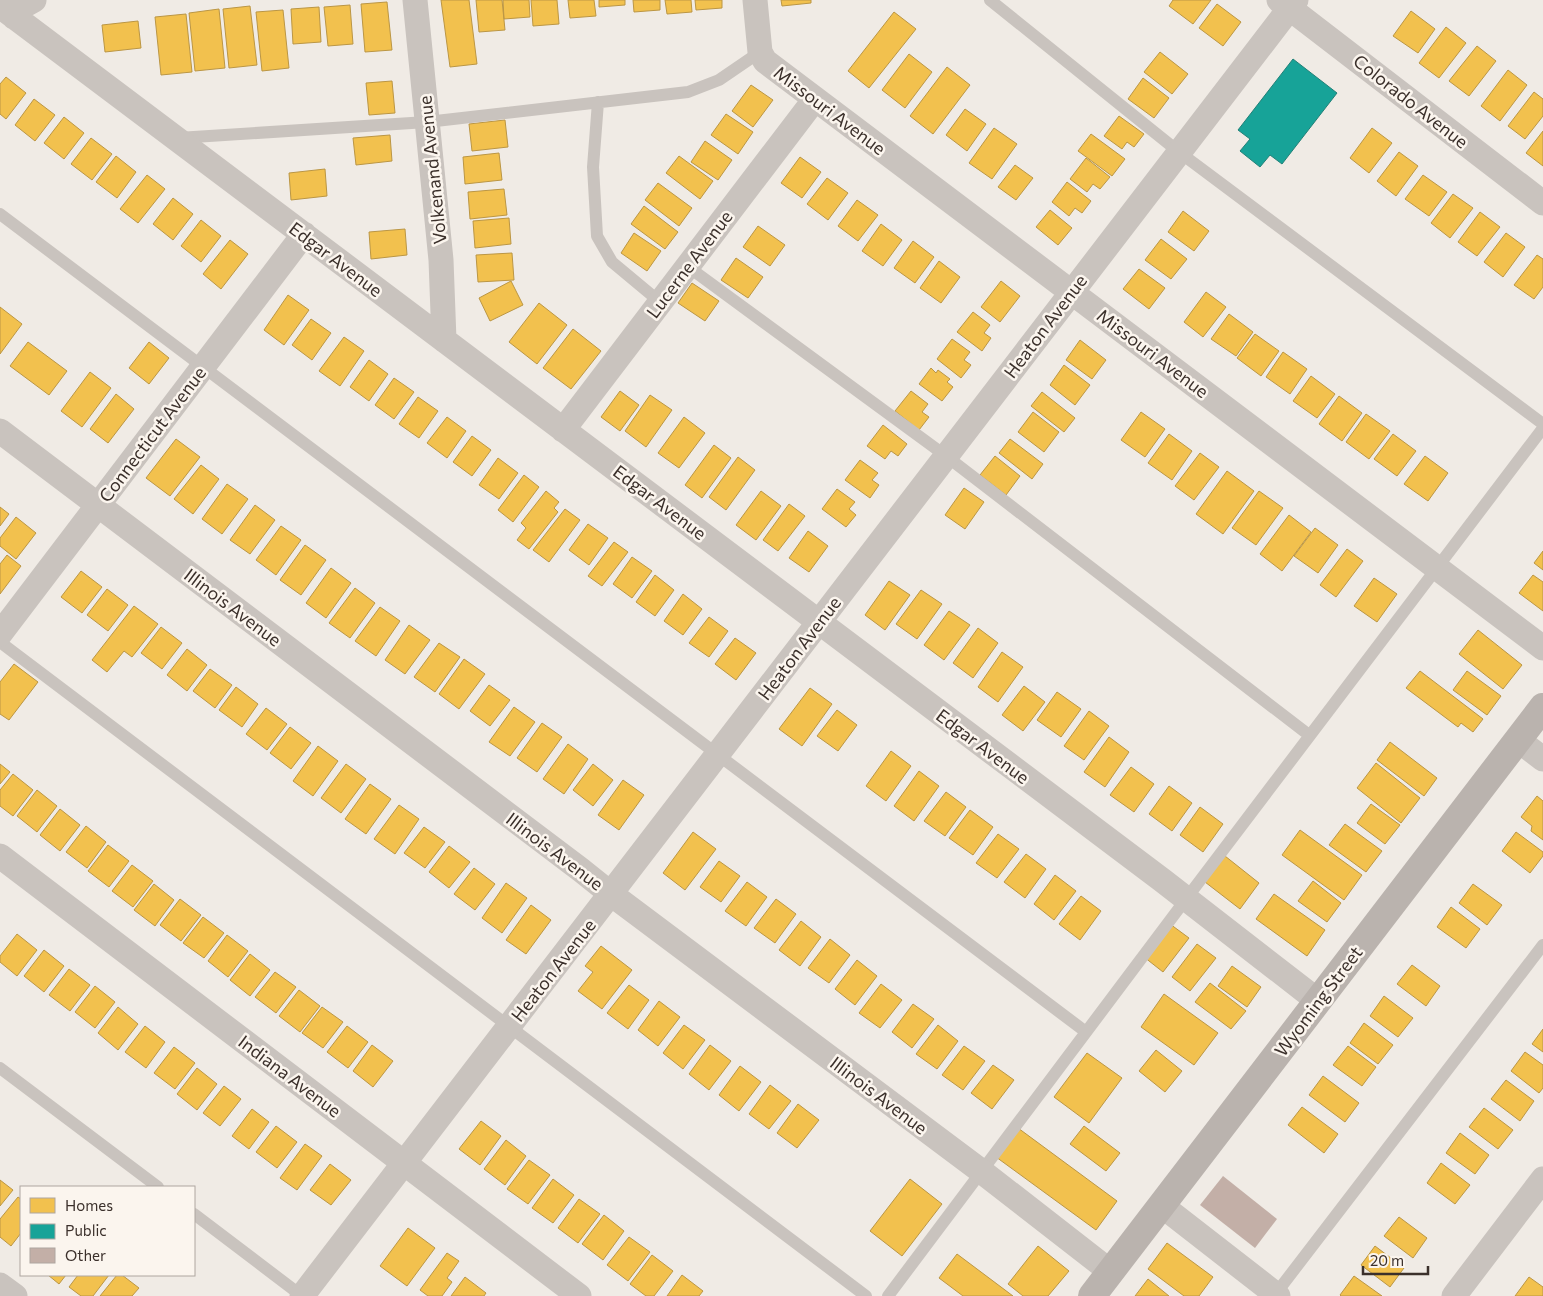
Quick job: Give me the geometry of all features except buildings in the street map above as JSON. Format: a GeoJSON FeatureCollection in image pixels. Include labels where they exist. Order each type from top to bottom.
{"type":"FeatureCollection","features":[{"type":"Feature","properties":{"kind":"street"},"geometry":{"type":"LineString","coordinates":[[7,11],[34,0]]}},
{"type":"Feature","properties":{"kind":"street","name":"Volkenand Avenue"},"geometry":{"type":"LineString","coordinates":[[415,0],[441,260],[444,340]]}},
{"type":"Feature","properties":{"kind":"street","name":"Missouri Avenue"},"geometry":{"type":"LineString","coordinates":[[755,0],[760,52],[765,61],[1543,648]]}},
{"type":"Feature","properties":{"kind":"street","name":"Heaton Avenue"},"geometry":{"type":"LineString","coordinates":[[302,1296],[1179,152],[1288,3]]}},
{"type":"Feature","properties":{"kind":"street","name":"Colorado Avenue"},"geometry":{"type":"LineString","coordinates":[[1288,3],[1543,203]]}},
{"type":"Feature","properties":{"kind":"street","name":"Edgar Avenue"},"geometry":{"type":"LineString","coordinates":[[7,11],[1186,899],[1318,1001]]}},
{"type":"Feature","properties":{"kind":"street","name":"Lucerne Avenue"},"geometry":{"type":"LineString","coordinates":[[563,430],[815,98]]}},
{"type":"Feature","properties":{"kind":"street","name":"Connecticut Avenue"},"geometry":{"type":"LineString","coordinates":[[0,634],[304,234]]}},
{"type":"Feature","properties":{"kind":"street","name":"Illinois Avenue"},"geometry":{"type":"LineString","coordinates":[[0,431],[611,894],[981,1171],[1111,1272]]}},
{"type":"Feature","properties":{"kind":"street","name":"Wyoming Street"},"geometry":{"type":"LineString","coordinates":[[1092,1296],[1543,706]]}},
{"type":"Feature","properties":{"kind":"street"},"geometry":{"type":"LineString","coordinates":[[1518,740],[1543,759]]}},
{"type":"Feature","properties":{"kind":"street","name":"Indiana Avenue"},"geometry":{"type":"LineString","coordinates":[[0,856],[580,1296]]}},
{"type":"Feature","properties":{"kind":"street"},"geometry":{"type":"LineString","coordinates":[[1454,1296],[1543,1179]]}},
{"type":"Feature","properties":{"kind":"street"},"geometry":{"type":"LineString","coordinates":[[1161,1205],[1276,1295]]}},
{"type":"Feature","properties":{"kind":"street"},"geometry":{"type":"LineString","coordinates":[[0,1284],[15,1296]]}},
{"type":"Feature","properties":{"kind":"lane"},"geometry":{"type":"LineString","coordinates":[[888,1296],[1543,426],[1179,152],[990,0]]}},
{"type":"Feature","properties":{"kind":"lane"},"geometry":{"type":"LineString","coordinates":[[176,138],[427,122],[688,92],[719,80],[760,52]]}},
{"type":"Feature","properties":{"kind":"lane"},"geometry":{"type":"LineString","coordinates":[[598,102],[593,167],[597,236],[612,262],[660,302]]}},
{"type":"Feature","properties":{"kind":"lane"},"geometry":{"type":"LineString","coordinates":[[0,214],[1086,1032]]}},
{"type":"Feature","properties":{"kind":"lane"},"geometry":{"type":"LineString","coordinates":[[688,266],[946,456],[1309,735]]}},
{"type":"Feature","properties":{"kind":"lane"},"geometry":{"type":"LineString","coordinates":[[0,642],[866,1296]]}},
{"type":"Feature","properties":{"kind":"lane"},"geometry":{"type":"LineString","coordinates":[[1276,1295],[1543,945]]}},
{"type":"Feature","properties":{"kind":"lane"},"geometry":{"type":"LineString","coordinates":[[0,1068],[157,1186]]}},
{"type":"Feature","properties":{"kind":"lane"},"geometry":{"type":"LineString","coordinates":[[195,1215],[302,1296]]}}]}
